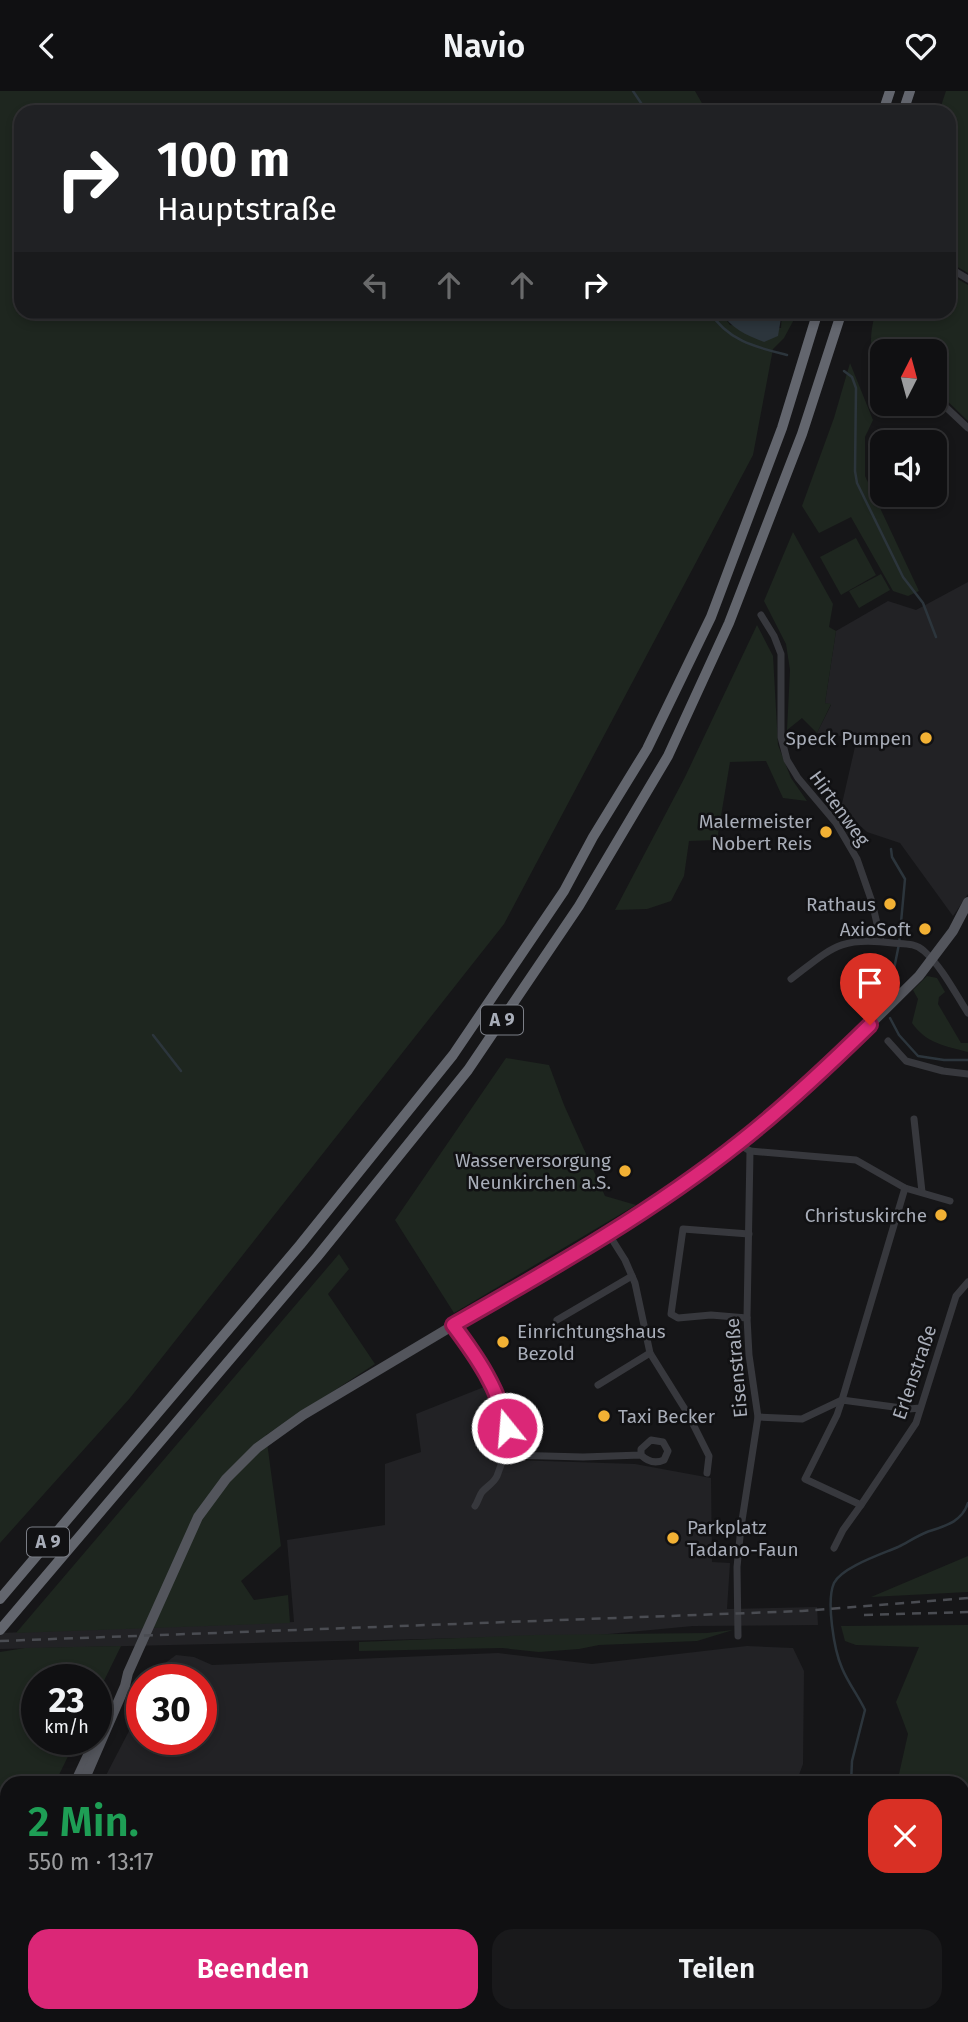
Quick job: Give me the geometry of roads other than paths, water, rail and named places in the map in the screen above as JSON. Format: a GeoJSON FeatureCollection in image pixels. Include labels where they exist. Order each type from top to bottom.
{"type":"FeatureCollection","features":[{"type":"Feature","properties":{"kind":"highway","name":"A 9"},"geometry":{"type":"LineString","coordinates":[[0,1599],[300,1245],[444,1066],[564,891],[593,837],[647,749],[712,617],[782,428],[816,319]]}},
{"type":"Feature","properties":{"kind":"highway","name":"A 9"},"geometry":{"type":"LineString","coordinates":[[0,1630],[317,1257],[468,1070],[579,906],[668,756],[729,623],[802,435],[839,319]]}},
{"type":"Feature","properties":{"kind":"main road"},"geometry":{"type":"LineString","coordinates":[[132,1664],[198,1517],[226,1479],[257,1448],[303,1415],[608,1233],[739,1144],[825,1069],[895,1001],[932,960],[953,931],[968,903]]}},
{"type":"Feature","properties":{"kind":"main road"},"geometry":{"type":"LineString","coordinates":[[112,1700],[126,1676]]}},
{"type":"Feature","properties":{"kind":"main road"},"geometry":{"type":"LineString","coordinates":[[86,1776],[126,1678]]}},
{"type":"Feature","properties":{"kind":"main road"},"geometry":{"type":"LineString","coordinates":[[78,1776],[88,1755]]}},
{"type":"Feature","properties":{"kind":"street"},"geometry":{"type":"LineString","coordinates":[[947,409],[968,428]]}},
{"type":"Feature","properties":{"kind":"street","name":"Hirtenweg"},"geometry":{"type":"LineString","coordinates":[[761,615],[781,654],[781,737],[787,760],[798,778],[836,823],[857,859],[872,902],[881,941]]}},
{"type":"Feature","properties":{"kind":"street"},"geometry":{"type":"LineString","coordinates":[[791,979],[836,946],[858,940],[912,945],[924,951],[932,960],[968,1013]]}},
{"type":"Feature","properties":{"kind":"street"},"geometry":{"type":"LineString","coordinates":[[888,1041],[906,1061],[943,1071],[968,1074]]}},
{"type":"Feature","properties":{"kind":"street"},"geometry":{"type":"LineString","coordinates":[[914,1119],[922,1192]]}},
{"type":"Feature","properties":{"kind":"street"},"geometry":{"type":"LineString","coordinates":[[739,1144],[750,1151],[856,1160],[905,1188],[950,1201]]}},
{"type":"Feature","properties":{"kind":"street","name":"Eisenstraße"},"geometry":{"type":"LineString","coordinates":[[738,1636],[737,1567],[758,1417],[747,1318],[750,1151]]}},
{"type":"Feature","properties":{"kind":"street"},"geometry":{"type":"LineString","coordinates":[[861,1506],[805,1479],[838,1415],[905,1188]]}},
{"type":"Feature","properties":{"kind":"street"},"geometry":{"type":"LineString","coordinates":[[747,1318],[711,1315],[678,1318],[671,1314],[682,1229],[749,1234]]}},
{"type":"Feature","properties":{"kind":"street"},"geometry":{"type":"LineString","coordinates":[[608,1233],[632,1276],[650,1353],[709,1456],[707,1473]]}},
{"type":"Feature","properties":{"kind":"street"},"geometry":{"type":"LineString","coordinates":[[557,1319],[632,1276]]}},
{"type":"Feature","properties":{"kind":"street","name":"Erlenstraße"},"geometry":{"type":"LineString","coordinates":[[834,1548],[842,1530],[916,1423],[956,1296],[968,1282]]}},
{"type":"Feature","properties":{"kind":"street"},"geometry":{"type":"LineString","coordinates":[[453,1325],[474,1353],[499,1401],[507,1428],[504,1455],[496,1480],[482,1492],[475,1506]]}},
{"type":"Feature","properties":{"kind":"street"},"geometry":{"type":"LineString","coordinates":[[598,1385],[650,1353]]}},
{"type":"Feature","properties":{"kind":"street"},"geometry":{"type":"LineString","coordinates":[[758,1417],[802,1419],[842,1399],[909,1409],[920,1408]]}},
{"type":"Feature","properties":{"kind":"street"},"geometry":{"type":"LineString","coordinates":[[504,1455],[641,1455]]}},
{"type":"Feature","properties":{"kind":"waterway"},"geometry":{"type":"LineString","coordinates":[[633,91],[642,105]]}},
{"type":"Feature","properties":{"kind":"waterway"},"geometry":{"type":"LineString","coordinates":[[715,319],[743,341],[787,355]]}},
{"type":"Feature","properties":{"kind":"waterway"},"geometry":{"type":"LineString","coordinates":[[844,371],[852,377],[856,388],[857,483],[903,577],[923,603],[936,637]]}},
{"type":"Feature","properties":{"kind":"waterway"},"geometry":{"type":"LineString","coordinates":[[888,999],[899,944],[905,879],[892,857],[891,849]]}},
{"type":"Feature","properties":{"kind":"waterway"},"geometry":{"type":"LineString","coordinates":[[890,1018],[899,1035],[918,1056],[968,1060]]}},
{"type":"Feature","properties":{"kind":"waterway"},"geometry":{"type":"LineString","coordinates":[[153,1035],[181,1071]]}},
{"type":"Feature","properties":{"kind":"waterway"},"geometry":{"type":"LineString","coordinates":[[851,1776],[852,1761],[865,1710],[844,1673],[836,1650],[831,1613],[834,1583],[854,1566],[952,1522],[962,1515],[968,1503]]}},
{"type":"Feature","properties":{"kind":"railway"},"geometry":{"type":"LineString","coordinates":[[0,1641],[802,1611],[968,1598]]}},
{"type":"Feature","properties":{"kind":"railway"},"geometry":{"type":"LineString","coordinates":[[864,1615],[968,1612]]}},
{"type":"Feature","properties":{"kind":"place","name":"Speck Pumpen"},"geometry":{"type":"Point","coordinates":[926,738]}},
{"type":"Feature","properties":{"kind":"place","name":"Malermeister Nobert Reis"},"geometry":{"type":"Point","coordinates":[826,832]}},
{"type":"Feature","properties":{"kind":"place","name":"Rathaus"},"geometry":{"type":"Point","coordinates":[890,904]}},
{"type":"Feature","properties":{"kind":"place","name":"AxioSoft"},"geometry":{"type":"Point","coordinates":[925,929]}},
{"type":"Feature","properties":{"kind":"place","name":"Wasserversorgung Neunkirchen a.S."},"geometry":{"type":"Point","coordinates":[625,1171]}},
{"type":"Feature","properties":{"kind":"place","name":"Christuskirche"},"geometry":{"type":"Point","coordinates":[941,1215]}},
{"type":"Feature","properties":{"kind":"place","name":"Einrichtungshaus Bezold"},"geometry":{"type":"Point","coordinates":[503,1342]}},
{"type":"Feature","properties":{"kind":"place","name":"Taxi Becker"},"geometry":{"type":"Point","coordinates":[604,1416]}},
{"type":"Feature","properties":{"kind":"place","name":"Parkplatz Tadano-Faun"},"geometry":{"type":"Point","coordinates":[673,1538]}}]}
